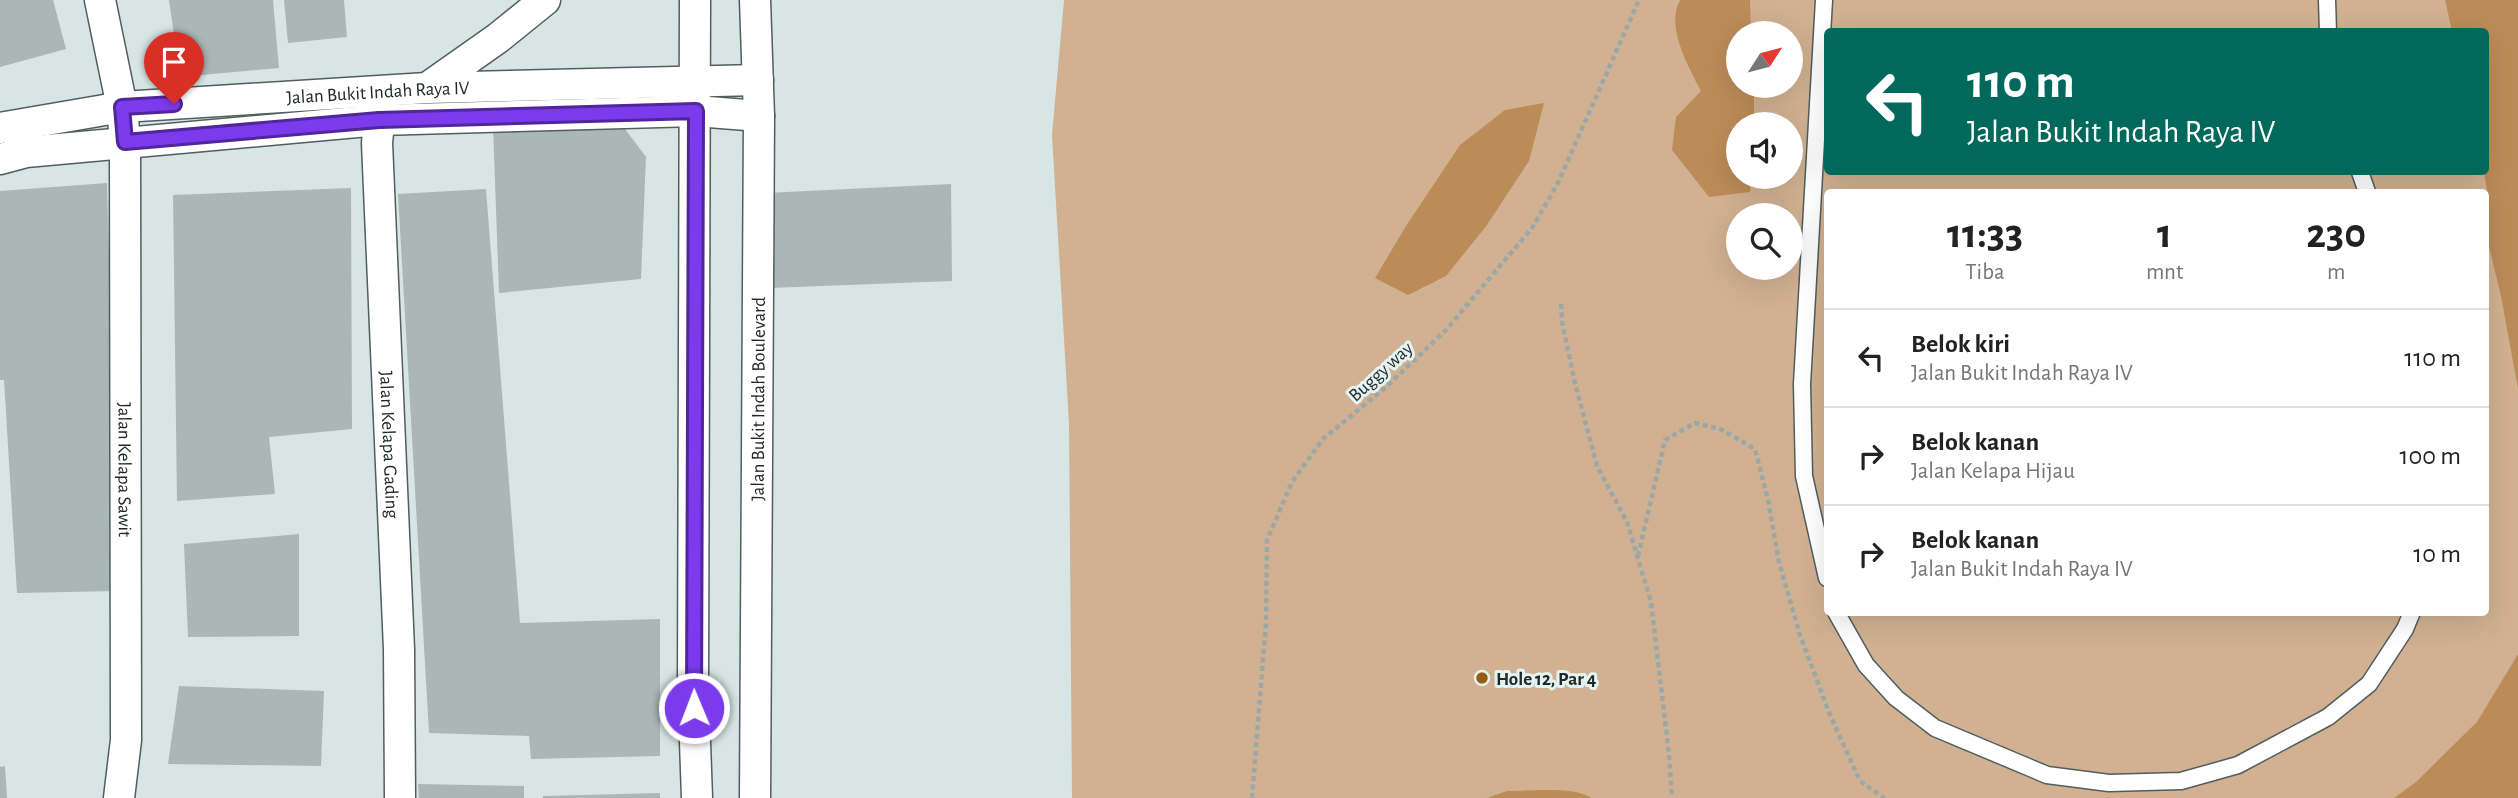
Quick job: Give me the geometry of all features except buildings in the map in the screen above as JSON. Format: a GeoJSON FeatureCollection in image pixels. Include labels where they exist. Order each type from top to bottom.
{"type":"FeatureCollection","features":[{"type":"Feature","properties":{"kind":"street","name":"Jalan Kelapa Sawit"},"geometry":{"type":"LineString","coordinates":[[100,0],[122,107],[125,142],[126,740],[119,798]]}},
{"type":"Feature","properties":{"kind":"street"},"geometry":{"type":"LineString","coordinates":[[427,88],[498,38],[545,0]]}},
{"type":"Feature","properties":{"kind":"street"},"geometry":{"type":"LineString","coordinates":[[695,0],[693,686],[697,798]]}},
{"type":"Feature","properties":{"kind":"street","name":"Jalan Bukit Indah Boulevard"},"geometry":{"type":"LineString","coordinates":[[755,0],[759,116],[755,798]]}},
{"type":"Feature","properties":{"kind":"street","name":"Jalan Bukit Indah Raya IV"},"geometry":{"type":"LineString","coordinates":[[0,128],[122,107],[381,106],[696,97],[758,80]]}},
{"type":"Feature","properties":{"kind":"street","name":"Jalan Bukit Indah Raya IV"},"geometry":{"type":"LineString","coordinates":[[0,159],[26,152],[125,142],[381,106],[427,88],[696,97]]}},
{"type":"Feature","properties":{"kind":"street"},"geometry":{"type":"LineString","coordinates":[[696,97],[759,116]]}},
{"type":"Feature","properties":{"kind":"street","name":"Jalan Kelapa Gading"},"geometry":{"type":"LineString","coordinates":[[381,106],[377,143],[399,649],[400,798]]}},
{"type":"Feature","properties":{"kind":"lane"},"geometry":{"type":"LineString","coordinates":[[1824,0],[1802,384],[1804,476],[1824,565]]}},
{"type":"Feature","properties":{"kind":"lane"},"geometry":{"type":"LineString","coordinates":[[2327,0],[2328,28]]}},
{"type":"Feature","properties":{"kind":"lane"},"geometry":{"type":"LineString","coordinates":[[1838,616],[1867,665],[1896,698],[1935,728],[2047,775],[2109,783],[2181,781],[2238,765],[2328,717],[2369,684],[2405,629],[2410,616]]}},
{"type":"Feature","properties":{"kind":"path","name":"Buggy way"},"geometry":{"type":"LineString","coordinates":[[1252,798],[1266,622],[1267,540],[1292,482],[1322,439],[1386,387],[1446,330],[1532,228],[1557,185],[1639,0]]}},
{"type":"Feature","properties":{"kind":"path"},"geometry":{"type":"LineString","coordinates":[[1561,304],[1575,383],[1597,466],[1627,522],[1651,602],[1672,798]]}},
{"type":"Feature","properties":{"kind":"path"},"geometry":{"type":"LineString","coordinates":[[1638,556],[1665,440],[1695,423],[1720,429],[1755,449],[1768,500],[1779,562],[1800,635],[1830,715],[1860,780],[1884,798]]}},
{"type":"Feature","properties":{"kind":"shaded area"},"geometry":{"type":"Polygon","coordinates":[[[1064,0],[2518,0],[2518,798],[1072,798],[1069,424],[1052,135],[1064,0]]]}},
{"type":"Feature","properties":{"kind":"shaded area"},"geometry":{"type":"Polygon","coordinates":[[[1680,0],[1750,0],[1751,21],[1726,21],[1726,98],[1754,98],[1754,112],[1726,112],[1726,189],[1750,189],[1750,192],[1709,197],[1672,150],[1676,117],[1701,91],[1680,47],[1675,22],[1680,0]]]}},
{"type":"Feature","properties":{"kind":"shaded area"},"geometry":{"type":"Polygon","coordinates":[[[2445,0],[2518,0],[2518,389],[2489,246],[2489,189],[2487,189],[2484,175],[2489,175],[2489,28],[2451,28],[2445,0]]]}},
{"type":"Feature","properties":{"kind":"shaded area"},"geometry":{"type":"Polygon","coordinates":[[[1544,103],[1529,161],[1487,225],[1446,276],[1408,295],[1375,278],[1460,145],[1505,110],[1544,103]]]}},
{"type":"Feature","properties":{"kind":"shaded area"},"geometry":{"type":"Polygon","coordinates":[[[2518,654],[2518,798],[2394,798],[2416,782],[2477,722],[2518,654]]]}},
{"type":"Feature","properties":{"kind":"shaded area"},"geometry":{"type":"Polygon","coordinates":[[[1507,791],[1563,791],[1584,794],[1591,798],[1487,798],[1507,791]]]}},
{"type":"Feature","properties":{"kind":"place","name":"Hole 12, Par 4"},"geometry":{"type":"Point","coordinates":[1482,678]}},
{"type":"Feature","properties":{"kind":"route"},"geometry":{"type":"LineString","coordinates":[[174,104],[122,107],[125,142],[379,120],[696,111],[694,708]]}}]}
